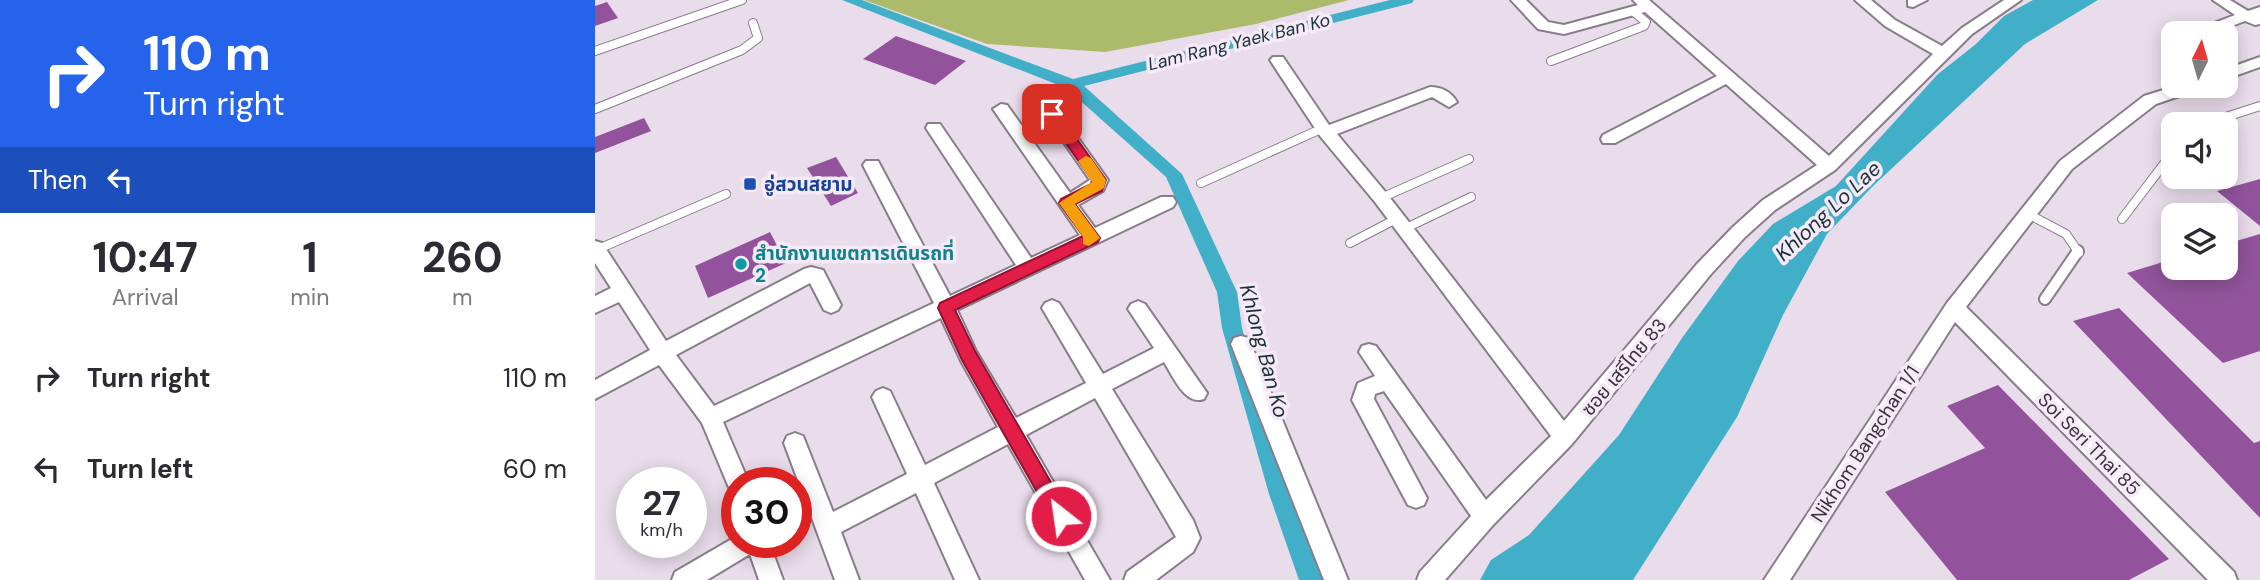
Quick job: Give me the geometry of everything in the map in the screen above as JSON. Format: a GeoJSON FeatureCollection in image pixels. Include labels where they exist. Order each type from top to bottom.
{"type":"FeatureCollection","features":[{"type":"Feature","properties":{"kind":"street"},"geometry":{"type":"LineString","coordinates":[[1518,0],[1543,26],[1556,30],[1572,30],[1641,6],[1829,166]]}},
{"type":"Feature","properties":{"kind":"street"},"geometry":{"type":"LineString","coordinates":[[1863,0],[1890,23],[1943,53]]}},
{"type":"Feature","properties":{"kind":"street","name":"ซอย เสรีไทย 83"},"geometry":{"type":"LineString","coordinates":[[1429,580],[1485,517],[1564,437],[1704,269],[1739,232],[1769,205],[1829,166],[1967,31],[2014,0]]}},
{"type":"Feature","properties":{"kind":"street"},"geometry":{"type":"LineString","coordinates":[[2220,0],[2256,17]]}},
{"type":"Feature","properties":{"kind":"street"},"geometry":{"type":"LineString","coordinates":[[2238,22],[2256,17]]}},
{"type":"Feature","properties":{"kind":"street"},"geometry":{"type":"LineString","coordinates":[[1279,60],[1324,130],[1381,198],[1564,437]]}},
{"type":"Feature","properties":{"kind":"street"},"geometry":{"type":"LineString","coordinates":[[2238,70],[2260,62]]}},
{"type":"Feature","properties":{"kind":"street"},"geometry":{"type":"LineString","coordinates":[[1609,139],[1726,77]]}},
{"type":"Feature","properties":{"kind":"street"},"geometry":{"type":"LineString","coordinates":[[1324,130],[1430,92],[1437,92],[1449,103]]}},
{"type":"Feature","properties":{"kind":"street","name":"Nikhom Bangchan 1/1"},"geometry":{"type":"LineString","coordinates":[[1776,580],[1954,308],[2066,165],[2150,100],[2161,96]]}},
{"type":"Feature","properties":{"kind":"street"},"geometry":{"type":"LineString","coordinates":[[1001,109],[1092,238]]}},
{"type":"Feature","properties":{"kind":"street"},"geometry":{"type":"LineString","coordinates":[[1052,114],[1099,180],[1097,187],[1066,203]]}},
{"type":"Feature","properties":{"kind":"street"},"geometry":{"type":"LineString","coordinates":[[934,128],[1028,269]]}},
{"type":"Feature","properties":{"kind":"street"},"geometry":{"type":"LineString","coordinates":[[872,165],[968,355],[1097,580]]}},
{"type":"Feature","properties":{"kind":"street"},"geometry":{"type":"LineString","coordinates":[[710,418],[1167,202]]}},
{"type":"Feature","properties":{"kind":"street"},"geometry":{"type":"LineString","coordinates":[[596,249],[621,292],[710,418],[731,467]]}},
{"type":"Feature","properties":{"kind":"street"},"geometry":{"type":"LineString","coordinates":[[595,390],[811,274],[816,275],[831,306]]}},
{"type":"Feature","properties":{"kind":"street"},"geometry":{"type":"LineString","coordinates":[[595,305],[621,292]]}},
{"type":"Feature","properties":{"kind":"street"},"geometry":{"type":"LineString","coordinates":[[1052,308],[1185,528],[1188,538],[1185,544],[1136,580]]}},
{"type":"Feature","properties":{"kind":"street","name":"Soi Seri Thai 85"},"geometry":{"type":"LineString","coordinates":[[1954,308],[2225,580]]}},
{"type":"Feature","properties":{"kind":"street"},"geometry":{"type":"LineString","coordinates":[[1138,309],[1197,393]]}},
{"type":"Feature","properties":{"kind":"street"},"geometry":{"type":"LineString","coordinates":[[1241,344],[1336,580]]}},
{"type":"Feature","properties":{"kind":"street"},"geometry":{"type":"LineString","coordinates":[[826,528],[1166,351]]}},
{"type":"Feature","properties":{"kind":"street"},"geometry":{"type":"LineString","coordinates":[[1369,352],[1485,517]]}},
{"type":"Feature","properties":{"kind":"street"},"geometry":{"type":"LineString","coordinates":[[1389,380],[1365,389],[1363,400],[1416,498]]}},
{"type":"Feature","properties":{"kind":"street"},"geometry":{"type":"LineString","coordinates":[[883,397],[967,580]]}},
{"type":"Feature","properties":{"kind":"street"},"geometry":{"type":"LineString","coordinates":[[795,443],[847,580]]}},
{"type":"Feature","properties":{"kind":"street"},"geometry":{"type":"LineString","coordinates":[[684,580],[722,558]]}},
{"type":"Feature","properties":{"kind":"street"},"geometry":{"type":"LineString","coordinates":[[763,558],[771,580]]}},
{"type":"Feature","properties":{"kind":"lane"},"geometry":{"type":"LineString","coordinates":[[595,51],[742,0]]}},
{"type":"Feature","properties":{"kind":"lane"},"geometry":{"type":"LineString","coordinates":[[1551,61],[1644,26],[1646,22],[1641,6]]}},
{"type":"Feature","properties":{"kind":"lane"},"geometry":{"type":"LineString","coordinates":[[595,110],[742,50],[758,38],[753,23]]}},
{"type":"Feature","properties":{"kind":"lane"},"geometry":{"type":"LineString","coordinates":[[2238,113],[2260,106]]}},
{"type":"Feature","properties":{"kind":"lane"},"geometry":{"type":"LineString","coordinates":[[1201,183],[1324,130]]}},
{"type":"Feature","properties":{"kind":"lane"},"geometry":{"type":"LineString","coordinates":[[1381,198],[1469,159]]}},
{"type":"Feature","properties":{"kind":"lane"},"geometry":{"type":"LineString","coordinates":[[2122,219],[2161,168]]}},
{"type":"Feature","properties":{"kind":"lane"},"geometry":{"type":"LineString","coordinates":[[596,249],[726,194]]}},
{"type":"Feature","properties":{"kind":"lane"},"geometry":{"type":"LineString","coordinates":[[1350,243],[1471,197]]}},
{"type":"Feature","properties":{"kind":"lane"},"geometry":{"type":"LineString","coordinates":[[2028,214],[2072,238],[2078,246],[2079,254],[2045,299]]}},
{"type":"Feature","properties":{"kind":"green space"},"geometry":{"type":"Polygon","coordinates":[[[864,0],[1349,0],[1256,24],[1105,52],[987,44],[864,0]]]}},
{"type":"Feature","properties":{"kind":"water","name":"Khlong Lo Lae"},"geometry":{"type":"Polygon","coordinates":[[[2033,0],[2098,0],[2025,44],[1872,187],[1827,234],[1783,315],[1737,417],[1633,580],[1480,580],[1491,560],[1529,535],[1619,435],[1682,338],[1738,261],[1773,224],[1836,186],[1938,74],[1976,44],[2004,16],[2033,0]]]}},
{"type":"Feature","properties":{"kind":"building"},"geometry":{"type":"Polygon","coordinates":[[[607,2],[618,18],[595,26],[595,6],[607,2]]]}},
{"type":"Feature","properties":{"kind":"building"},"geometry":{"type":"Polygon","coordinates":[[[896,36],[966,61],[935,85],[863,59],[896,36]]]}},
{"type":"Feature","properties":{"kind":"building"},"geometry":{"type":"Polygon","coordinates":[[[644,118],[651,131],[595,153],[595,137],[644,118]]]}},
{"type":"Feature","properties":{"kind":"building"},"geometry":{"type":"Polygon","coordinates":[[[836,157],[858,193],[831,206],[807,168],[836,157]]]}},
{"type":"Feature","properties":{"kind":"building"},"geometry":{"type":"Polygon","coordinates":[[[2260,179],[2260,226],[2238,208],[2238,203],[2232,203],[2217,191],[2238,189],[2238,185],[2260,179]]]}},
{"type":"Feature","properties":{"kind":"building","name":"สำนักงานเขตการเดินรถที่ 2"},"geometry":{"type":"Polygon","coordinates":[[[770,232],[786,263],[708,298],[695,266],[770,232]]]}},
{"type":"Feature","properties":{"kind":"building"},"geometry":{"type":"Polygon","coordinates":[[[2260,234],[2260,351],[2223,363],[2127,273],[2161,263],[2161,280],[2238,280],[2238,240],[2260,234]]]}},
{"type":"Feature","properties":{"kind":"building"},"geometry":{"type":"Polygon","coordinates":[[[2119,308],[2254,443],[2260,441],[2260,518],[2073,321],[2119,308]]]}},
{"type":"Feature","properties":{"kind":"building"},"geometry":{"type":"Polygon","coordinates":[[[1998,385],[2169,559],[2129,580],[1957,580],[1885,492],[1985,448],[1947,406],[1998,385]]]}},
{"type":"Feature","properties":{"kind":"waterway","name":"Khlong Ban Ko"},"geometry":{"type":"LineString","coordinates":[[849,0],[1072,84]]}},
{"type":"Feature","properties":{"kind":"waterway","name":"Lam Rang Yaek Ban Ko"},"geometry":{"type":"LineString","coordinates":[[1072,84],[1407,0]]}},
{"type":"Feature","properties":{"kind":"waterway","name":"Khlong Ban Ko"},"geometry":{"type":"LineString","coordinates":[[1072,84],[1173,174],[1227,292],[1232,328],[1280,494],[1311,580]]}},
{"type":"Feature","properties":{"kind":"slow traffic"},"geometry":{"type":"LineString","coordinates":[[1086,161],[1099,184],[1066,203],[1092,238],[1089,240]]}},
{"type":"Feature","properties":{"kind":"place","name":"อู่สวนสยาม"},"geometry":{"type":"Point","coordinates":[750,184]}},
{"type":"Feature","properties":{"kind":"place","name":"สำนักงานเขตการเดินรถที่ 2"},"geometry":{"type":"Point","coordinates":[741,264]}},
{"type":"Feature","properties":{"kind":"route"},"geometry":{"type":"LineString","coordinates":[[1052,114],[1099,180],[1097,187],[1066,203],[1092,238],[946,308],[968,355],[1061,516]]}}]}
